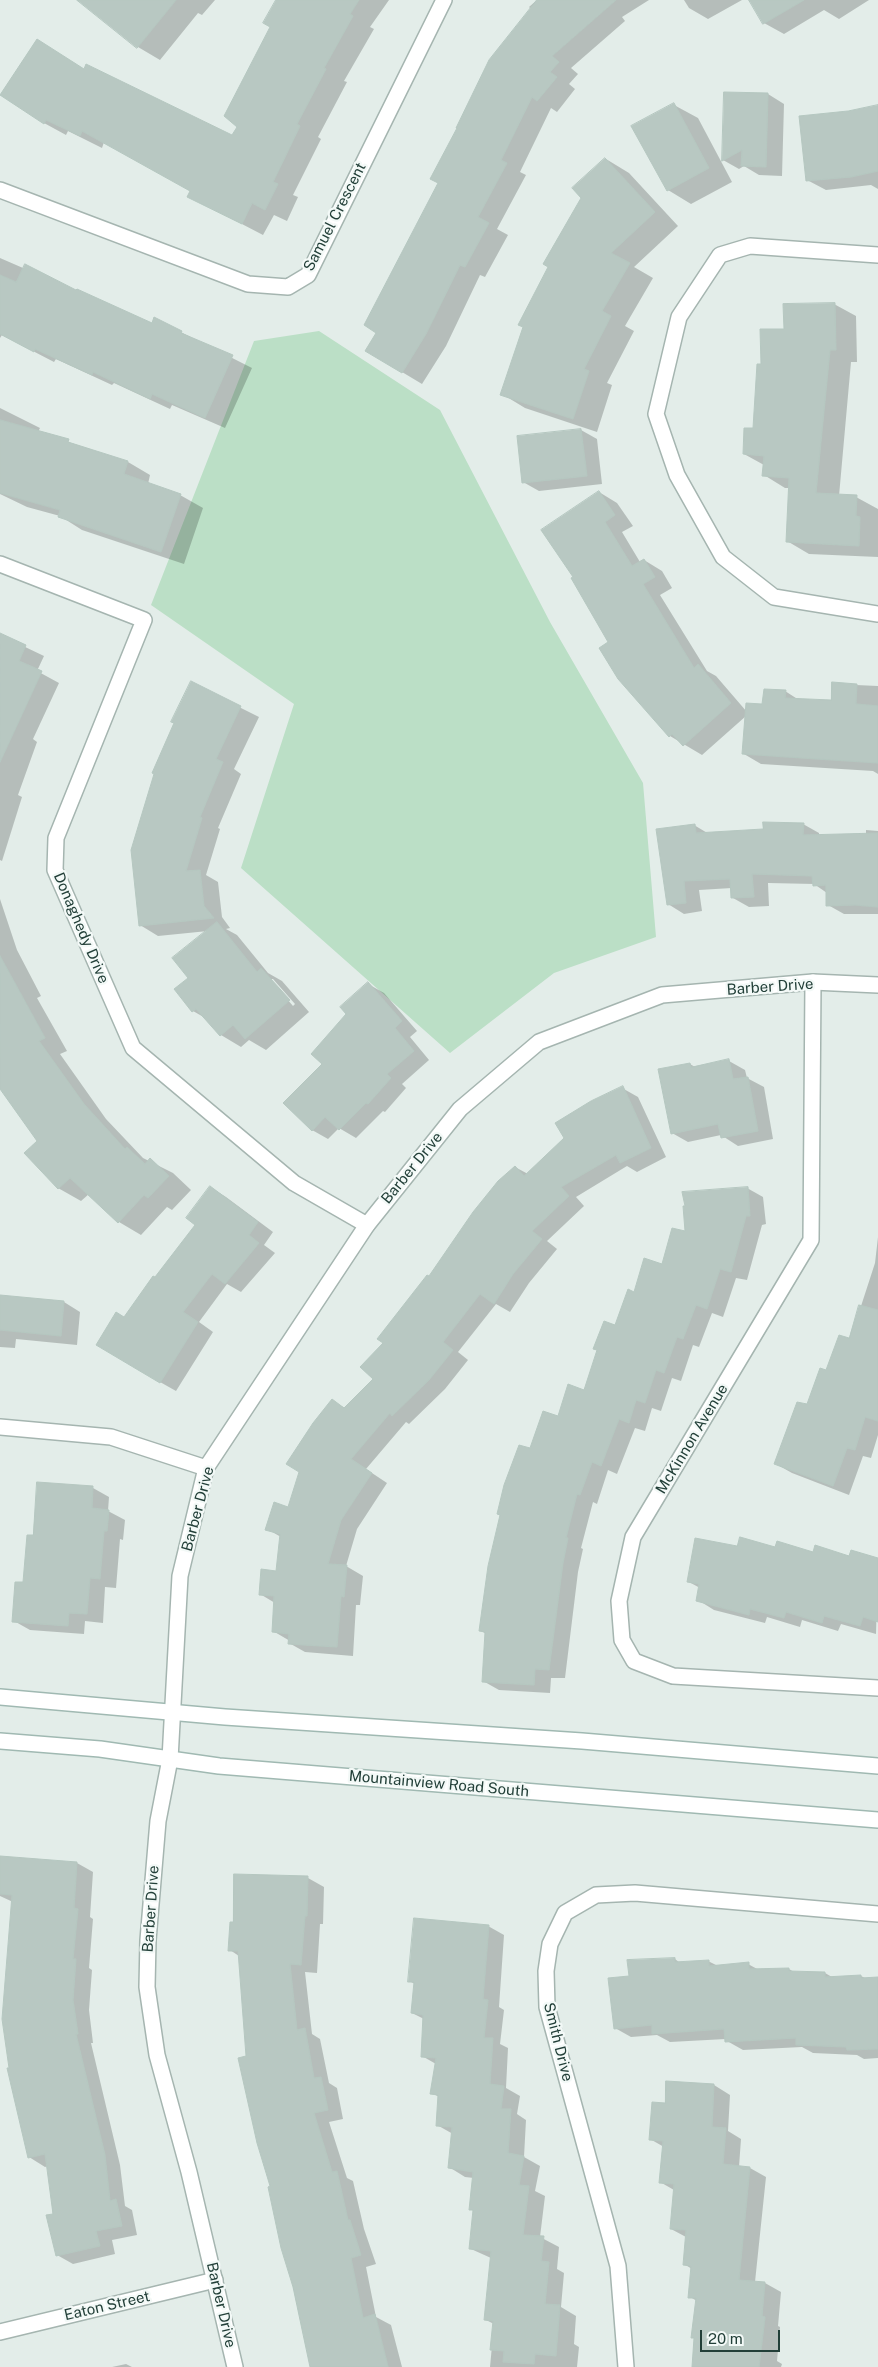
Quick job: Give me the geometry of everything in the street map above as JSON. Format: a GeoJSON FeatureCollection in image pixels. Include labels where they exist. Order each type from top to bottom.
{"type":"FeatureCollection","features":[{"type":"Feature","properties":{"kind":"street","name":"Samuel Crescent"},"geometry":{"type":"LineString","coordinates":[[0,190],[248,284],[288,287],[308,274],[444,0]]}},
{"type":"Feature","properties":{"kind":"street"},"geometry":{"type":"LineString","coordinates":[[878,255],[750,246],[720,255],[678,317],[656,414],[677,475],[723,557],[774,597],[878,614]]}},
{"type":"Feature","properties":{"kind":"street","name":"Donaghedy Drive"},"geometry":{"type":"LineString","coordinates":[[0,564],[144,620],[56,838],[55,870],[133,1048],[294,1183],[367,1225]]}},
{"type":"Feature","properties":{"kind":"street","name":"Barber Drive"},"geometry":{"type":"LineString","coordinates":[[235,2367],[189,2172],[157,2055],[147,1987],[148,1940],[158,1814],[170,1759],[180,1576],[206,1468],[367,1225],[460,1109],[539,1042],[662,995],[813,982],[878,985]]}},
{"type":"Feature","properties":{"kind":"street","name":"McKinnon Avenue"},"geometry":{"type":"LineString","coordinates":[[813,982],[811,1240],[634,1537],[620,1601],[622,1640],[634,1661],[673,1676],[878,1688]]}},
{"type":"Feature","properties":{"kind":"street"},"geometry":{"type":"LineString","coordinates":[[0,1427],[111,1437],[206,1468]]}},
{"type":"Feature","properties":{"kind":"street"},"geometry":{"type":"LineString","coordinates":[[0,1697],[172,1712],[592,1742],[878,1766]]}},
{"type":"Feature","properties":{"kind":"street","name":"Mountainview Road South"},"geometry":{"type":"LineString","coordinates":[[0,1741],[100,1749],[220,1766],[878,1820]]}},
{"type":"Feature","properties":{"kind":"street","name":"Smith Drive"},"geometry":{"type":"LineString","coordinates":[[626,2367],[618,2266],[547,2007],[546,1971],[550,1944],[565,1913],[596,1895],[636,1893],[878,1914]]}},
{"type":"Feature","properties":{"kind":"street","name":"Eaton Street"},"geometry":{"type":"LineString","coordinates":[[0,2332],[215,2280]]}},
{"type":"Feature","properties":{"kind":"green space"},"geometry":{"type":"Polygon","coordinates":[[[319,331],[440,410],[550,622],[643,783],[656,937],[554,973],[450,1053],[241,868],[294,704],[151,605],[254,341],[319,331]]]}},
{"type":"Feature","properties":{"kind":"building"},"geometry":{"type":"Polygon","coordinates":[[[77,0],[176,0],[137,48],[77,0]]]}},
{"type":"Feature","properties":{"kind":"building"},"geometry":{"type":"Polygon","coordinates":[[[276,0],[359,0],[350,14],[353,16],[324,68],[326,69],[297,124],[300,126],[273,182],[278,184],[265,210],[252,203],[242,224],[187,197],[190,191],[82,131],[80,136],[46,120],[44,124],[0,95],[37,39],[84,69],[86,64],[232,135],[237,127],[224,116],[270,27],[263,23],[276,0]]]}},
{"type":"Feature","properties":{"kind":"building"},"geometry":{"type":"Polygon","coordinates":[[[537,0],[616,0],[552,56],[559,62],[550,72],[557,77],[537,101],[532,97],[501,160],[507,163],[478,217],[489,223],[465,267],[460,265],[426,334],[402,373],[365,351],[376,333],[364,325],[438,183],[430,179],[457,128],[489,60],[537,0]]]}},
{"type":"Feature","properties":{"kind":"building"},"geometry":{"type":"Polygon","coordinates":[[[749,0],[804,0],[763,24],[749,0]]]}},
{"type":"Feature","properties":{"kind":"building"},"geometry":{"type":"Polygon","coordinates":[[[724,92],[768,93],[766,167],[741,166],[742,150],[722,161],[724,92]]]}},
{"type":"Feature","properties":{"kind":"building"},"geometry":{"type":"Polygon","coordinates":[[[674,103],[709,168],[667,191],[631,126],[674,103]]]}},
{"type":"Feature","properties":{"kind":"building"},"geometry":{"type":"Polygon","coordinates":[[[878,105],[878,171],[851,177],[806,181],[799,116],[848,111],[878,105]]]}},
{"type":"Feature","properties":{"kind":"building"},"geometry":{"type":"Polygon","coordinates":[[[605,158],[655,212],[611,253],[630,263],[602,311],[611,316],[584,369],[589,371],[573,419],[500,395],[523,327],[518,325],[548,267],[543,264],[581,198],[572,188],[605,158]]]}},
{"type":"Feature","properties":{"kind":"building"},"geometry":{"type":"Polygon","coordinates":[[[25,264],[76,290],[152,323],[154,317],[182,331],[181,333],[233,355],[205,418],[152,394],[150,399],[93,372],[92,375],[35,349],[34,352],[0,334],[0,275],[16,282],[25,264]]]}},
{"type":"Feature","properties":{"kind":"building"},"geometry":{"type":"Polygon","coordinates":[[[835,303],[836,350],[830,350],[816,493],[857,495],[856,516],[860,517],[859,546],[786,542],[789,478],[762,476],[764,456],[743,454],[744,428],[753,428],[757,364],[761,364],[760,329],[784,329],[783,304],[835,303]]]}},
{"type":"Feature","properties":{"kind":"building"},"geometry":{"type":"Polygon","coordinates":[[[0,420],[69,439],[68,442],[128,461],[124,474],[181,494],[161,552],[58,517],[60,510],[0,493],[0,420]]]}},
{"type":"Feature","properties":{"kind":"building"},"geometry":{"type":"Polygon","coordinates":[[[581,429],[587,476],[522,483],[517,436],[581,429]]]}},
{"type":"Feature","properties":{"kind":"building"},"geometry":{"type":"Polygon","coordinates":[[[599,491],[615,515],[605,522],[632,566],[644,559],[655,577],[643,584],[694,668],[698,664],[731,703],[683,746],[672,734],[669,737],[618,679],[599,648],[608,642],[571,578],[573,577],[541,530],[599,491]]]}},
{"type":"Feature","properties":{"kind":"building"},"geometry":{"type":"Polygon","coordinates":[[[0,633],[26,645],[19,661],[42,671],[0,762],[0,633]]]}},
{"type":"Feature","properties":{"kind":"building"},"geometry":{"type":"Polygon","coordinates":[[[191,681],[241,706],[216,759],[223,762],[200,817],[202,818],[186,871],[200,870],[204,906],[214,918],[139,926],[131,850],[154,774],[152,773],[174,723],[171,722],[191,681]]]}},
{"type":"Feature","properties":{"kind":"building"},"geometry":{"type":"Polygon","coordinates":[[[832,682],[857,684],[856,704],[878,706],[878,763],[742,754],[746,703],[762,704],[764,689],[786,690],[785,698],[831,700],[832,682]]]}},
{"type":"Feature","properties":{"kind":"building"},"geometry":{"type":"Polygon","coordinates":[[[763,822],[804,823],[803,835],[878,833],[878,907],[855,905],[826,906],[826,885],[813,886],[812,876],[752,874],[754,897],[731,898],[730,879],[684,881],[686,903],[667,905],[656,829],[695,824],[696,833],[763,829],[763,822]]]}},
{"type":"Feature","properties":{"kind":"building"},"geometry":{"type":"Polygon","coordinates":[[[217,922],[257,972],[261,968],[290,1000],[245,1039],[233,1025],[220,1036],[196,1009],[192,1012],[174,989],[188,978],[172,958],[217,922]]]}},
{"type":"Feature","properties":{"kind":"building"},"geometry":{"type":"Polygon","coordinates":[[[0,956],[45,1038],[39,1041],[84,1104],[125,1149],[127,1147],[145,1164],[150,1158],[169,1176],[148,1198],[144,1195],[118,1223],[70,1178],[58,1189],[24,1153],[37,1141],[0,1089],[0,956]]]}},
{"type":"Feature","properties":{"kind":"building"},"geometry":{"type":"Polygon","coordinates":[[[368,982],[402,1021],[395,1028],[414,1051],[387,1074],[391,1078],[368,1104],[366,1103],[339,1130],[325,1117],[312,1131],[283,1103],[322,1064],[311,1054],[346,1014],[340,1007],[368,982]]]}},
{"type":"Feature","properties":{"kind":"building"},"geometry":{"type":"Polygon","coordinates":[[[729,1059],[733,1079],[748,1077],[758,1131],[721,1138],[718,1124],[671,1134],[658,1069],[690,1063],[691,1067],[729,1059]]]}},
{"type":"Feature","properties":{"kind":"building"},"geometry":{"type":"Polygon","coordinates":[[[623,1086],[651,1148],[620,1163],[616,1155],[561,1187],[569,1196],[532,1231],[542,1239],[513,1274],[494,1304],[480,1294],[443,1342],[453,1350],[429,1380],[392,1416],[390,1413],[351,1459],[372,1473],[341,1520],[328,1564],[347,1565],[344,1597],[341,1596],[337,1647],[288,1644],[289,1634],[272,1632],[274,1596],[259,1595],[261,1569],[276,1571],[280,1534],[265,1530],[274,1502],[288,1507],[299,1472],[286,1464],[313,1423],[332,1399],[344,1408],[373,1379],[360,1367],[383,1343],[377,1339],[427,1275],[429,1276],[473,1212],[498,1181],[515,1166],[524,1176],[564,1138],[555,1123],[591,1101],[623,1086]]]}},
{"type":"Feature","properties":{"kind":"building"},"geometry":{"type":"Polygon","coordinates":[[[210,1186],[258,1222],[249,1235],[259,1243],[225,1284],[212,1274],[183,1312],[198,1322],[160,1383],[96,1345],[116,1312],[124,1317],[153,1276],[155,1277],[195,1225],[186,1218],[210,1186]]]}},
{"type":"Feature","properties":{"kind":"building"},"geometry":{"type":"Polygon","coordinates":[[[748,1187],[750,1216],[746,1216],[731,1272],[720,1269],[707,1309],[696,1305],[683,1339],[677,1337],[664,1373],[656,1370],[645,1403],[636,1400],[629,1423],[619,1419],[601,1466],[592,1462],[580,1495],[577,1494],[566,1538],[568,1538],[549,1670],[535,1669],[534,1685],[482,1682],[485,1632],[479,1631],[488,1566],[500,1515],[497,1514],[504,1485],[519,1445],[530,1448],[543,1411],[558,1416],[568,1384],[584,1390],[597,1350],[593,1349],[604,1321],[615,1325],[628,1289],[634,1292],[644,1258],[662,1264],[672,1228],[685,1231],[683,1206],[685,1206],[682,1192],[748,1187]]]}},
{"type":"Feature","properties":{"kind":"building"},"geometry":{"type":"Polygon","coordinates":[[[0,1295],[64,1301],[61,1336],[0,1330],[0,1295]]]}},
{"type":"Feature","properties":{"kind":"building"},"geometry":{"type":"Polygon","coordinates":[[[859,1305],[878,1310],[878,1421],[865,1417],[855,1450],[847,1448],[833,1486],[774,1464],[797,1402],[807,1404],[820,1368],[826,1370],[839,1335],[849,1338],[859,1305]]]}},
{"type":"Feature","properties":{"kind":"building"},"geometry":{"type":"Polygon","coordinates":[[[37,1482],[93,1486],[92,1508],[109,1510],[107,1531],[104,1531],[100,1579],[90,1578],[87,1614],[69,1613],[68,1626],[12,1622],[15,1582],[23,1582],[27,1535],[33,1535],[37,1482]]]}},
{"type":"Feature","properties":{"kind":"building"},"geometry":{"type":"Polygon","coordinates":[[[740,1537],[775,1547],[777,1541],[813,1552],[815,1545],[849,1556],[851,1550],[878,1558],[878,1622],[863,1617],[860,1626],[824,1616],[822,1623],[786,1612],[784,1618],[750,1609],[749,1615],[696,1601],[699,1584],[687,1582],[695,1538],[737,1546],[740,1537]]]}},
{"type":"Feature","properties":{"kind":"building"},"geometry":{"type":"Polygon","coordinates":[[[0,1856],[77,1862],[74,1908],[78,1909],[73,1959],[76,1959],[73,2000],[78,2034],[76,2034],[105,2155],[110,2201],[116,2199],[122,2226],[96,2231],[100,2246],[56,2256],[46,2215],[53,2214],[45,2154],[28,2158],[7,2068],[9,2068],[2,2019],[12,1895],[0,1894],[0,1856]]]}},
{"type":"Feature","properties":{"kind":"building"},"geometry":{"type":"Polygon","coordinates":[[[234,1874],[308,1876],[307,1916],[305,1916],[301,1965],[290,1964],[297,2030],[305,2028],[314,2078],[321,2077],[328,2110],[314,2113],[332,2172],[337,2171],[348,2220],[350,2220],[361,2255],[351,2258],[363,2318],[375,2314],[388,2367],[310,2367],[293,2287],[281,2248],[268,2187],[270,2186],[257,2143],[238,2058],[246,2056],[238,1951],[228,1951],[230,1922],[233,1922],[234,1874]]]}},
{"type":"Feature","properties":{"kind":"building"},"geometry":{"type":"Polygon","coordinates":[[[414,1918],[489,1925],[483,1999],[488,2000],[484,2038],[493,2038],[490,2084],[504,2086],[501,2109],[511,2109],[508,2153],[524,2156],[519,2185],[529,2186],[523,2235],[544,2236],[541,2261],[549,2262],[545,2304],[560,2305],[556,2356],[535,2354],[534,2364],[503,2362],[504,2351],[490,2350],[493,2321],[484,2320],[491,2251],[469,2249],[473,2210],[469,2210],[473,2172],[448,2168],[452,2127],[436,2126],[438,2095],[430,2094],[436,2058],[421,2057],[423,2015],[411,2013],[414,1982],[408,1982],[414,1918]]]}},
{"type":"Feature","properties":{"kind":"building"},"geometry":{"type":"Polygon","coordinates":[[[675,1958],[675,1962],[709,1960],[709,1966],[749,1962],[749,1969],[789,1968],[789,1971],[825,1972],[825,1977],[861,1975],[861,1978],[878,1977],[878,2049],[847,2050],[846,2047],[796,2045],[796,2038],[725,2042],[724,2029],[652,2034],[652,2025],[614,2029],[608,1978],[629,1976],[627,1960],[675,1958]]]}},
{"type":"Feature","properties":{"kind":"building"},"geometry":{"type":"Polygon","coordinates":[[[666,2081],[714,2084],[712,2127],[726,2128],[723,2164],[750,2167],[739,2280],[765,2282],[762,2316],[765,2317],[759,2367],[692,2367],[694,2338],[691,2338],[696,2298],[688,2298],[691,2266],[683,2265],[686,2230],[670,2229],[674,2184],[659,2183],[663,2141],[649,2140],[652,2102],[665,2103],[666,2081]]]}}]}
